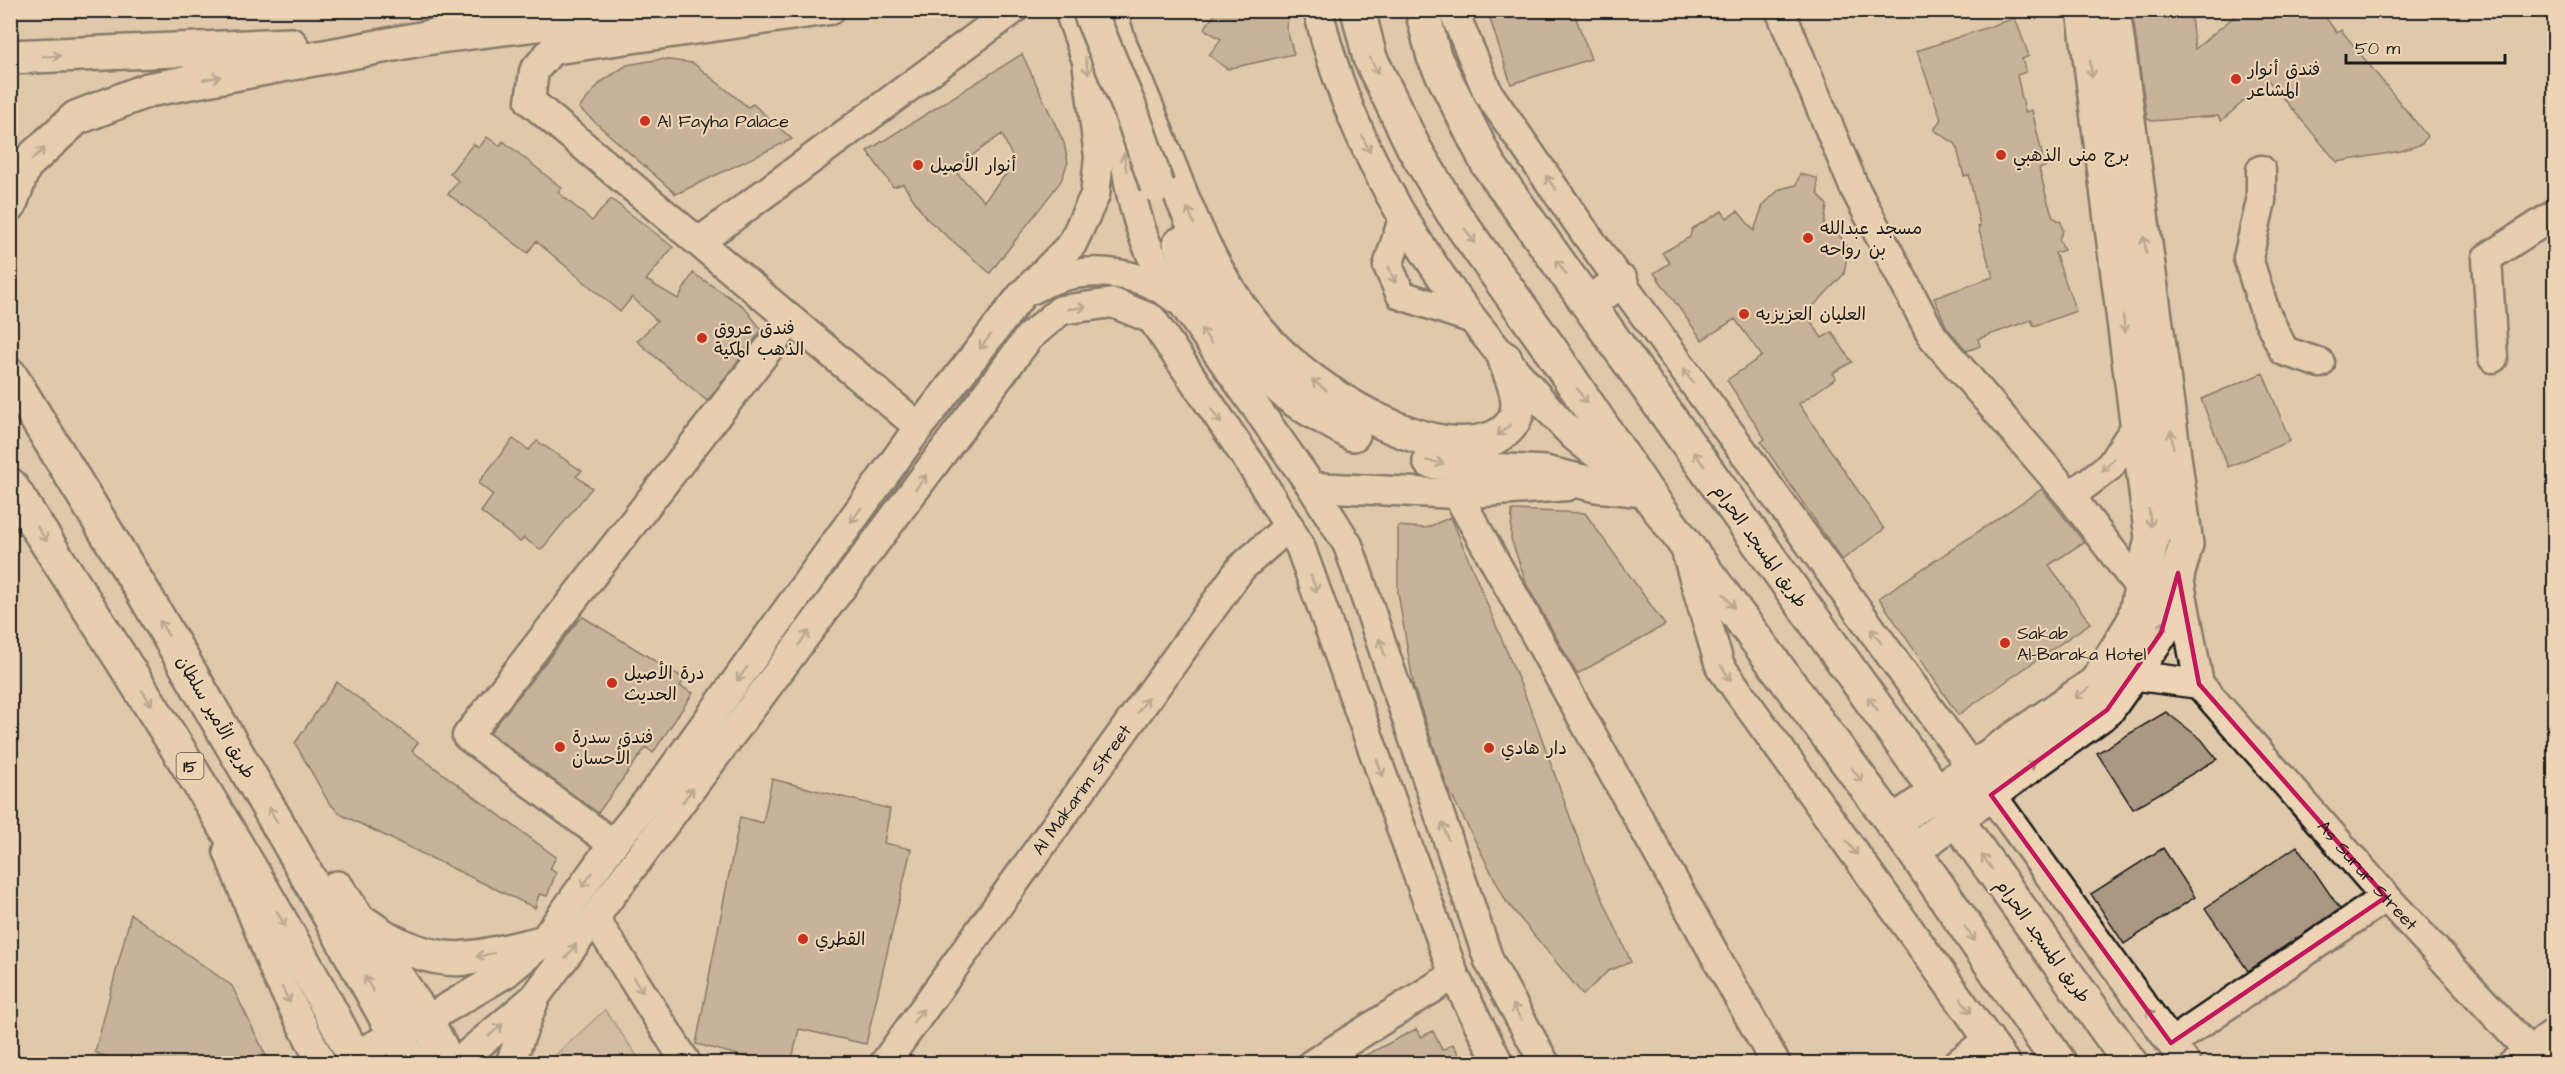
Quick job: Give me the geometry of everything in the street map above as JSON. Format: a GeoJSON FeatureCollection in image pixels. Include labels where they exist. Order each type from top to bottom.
{"type":"FeatureCollection","features":[{"type":"Feature","properties":{"kind":"main road"},"geometry":{"type":"LineString","coordinates":[[10,57],[94,56],[431,37],[651,10]]}},
{"type":"Feature","properties":{"kind":"main road"},"geometry":{"type":"LineString","coordinates":[[1089,10],[1131,111],[1169,219],[1201,290],[1235,339],[1287,394],[1364,427],[1422,460],[1486,470],[1545,473],[1596,485],[1645,490]]}},
{"type":"Feature","properties":{"kind":"main road"},"geometry":{"type":"LineString","coordinates":[[1110,10],[1127,58],[1200,237],[1230,295],[1289,363],[1364,427],[1472,446],[1501,435],[1517,418],[1519,400],[1505,359]]}},
{"type":"Feature","properties":{"kind":"main road"},"geometry":{"type":"LineString","coordinates":[[1358,10],[1370,58],[1413,148],[1453,213],[1548,346],[1645,490],[1912,850],[2060,1064]]}},
{"type":"Feature","properties":{"kind":"main road","name":"طريق المسجد الحرام"},"geometry":{"type":"LineString","coordinates":[[1422,10],[1434,57],[1488,164],[2131,1064]]}},
{"type":"Feature","properties":{"kind":"main road"},"geometry":{"type":"LineString","coordinates":[[1892,823],[2096,683],[2134,621],[2152,538],[2084,10]]}},
{"type":"Feature","properties":{"kind":"main road"},"geometry":{"type":"LineString","coordinates":[[1912,850],[2107,710],[2161,633],[2186,544],[2113,10]]}},
{"type":"Feature","properties":{"kind":"main road"},"geometry":{"type":"LineString","coordinates":[[10,204],[24,166],[76,118],[148,90],[431,37]]}},
{"type":"Feature","properties":{"kind":"main road"},"geometry":{"type":"LineString","coordinates":[[1587,303],[1621,282]]}},
{"type":"Feature","properties":{"kind":"main road"},"geometry":{"type":"LineString","coordinates":[[10,351],[85,494]]}},
{"type":"Feature","properties":{"kind":"main road","name":"طريق الأمير سلطان"},"geometry":{"type":"LineString","coordinates":[[10,375],[85,494],[289,843],[405,1049]]}},
{"type":"Feature","properties":{"kind":"main road","name":"15"},"geometry":{"type":"LineString","coordinates":[[10,484],[202,785],[279,914],[356,1060]]}},
{"type":"Feature","properties":{"kind":"main road"},"geometry":{"type":"LineString","coordinates":[[289,843],[327,874],[426,1020],[450,1064]]}},
{"type":"Feature","properties":{"kind":"main road"},"geometry":{"type":"LineString","coordinates":[[356,917],[377,933],[423,953],[466,958],[542,943]]}},
{"type":"Feature","properties":{"kind":"street"},"geometry":{"type":"LineString","coordinates":[[830,10],[552,50],[534,71],[530,101],[919,427]]}},
{"type":"Feature","properties":{"kind":"street"},"geometry":{"type":"LineString","coordinates":[[699,242],[1013,10]]}},
{"type":"Feature","properties":{"kind":"street"},"geometry":{"type":"LineString","coordinates":[[356,1060],[405,1049],[426,1020],[506,973],[542,943],[613,844],[669,774],[919,427],[1021,296],[1072,244],[1095,195],[1099,157],[1087,62],[1070,10]]}},
{"type":"Feature","properties":{"kind":"street"},"geometry":{"type":"LineString","coordinates":[[1110,10],[1125,163],[1143,241],[1185,306],[1312,487],[1348,545],[1489,961],[1545,1064]]}},
{"type":"Feature","properties":{"kind":"street"},"geometry":{"type":"LineString","coordinates":[[1318,10],[1342,91],[1403,219],[1470,318],[1572,434],[1645,490]]}},
{"type":"Feature","properties":{"kind":"street"},"geometry":{"type":"LineString","coordinates":[[1453,10],[1488,93],[1990,795],[2179,1053],[2386,897]]}},
{"type":"Feature","properties":{"kind":"street"},"geometry":{"type":"LineString","coordinates":[[1780,10],[1854,187],[1933,337],[2070,496],[2140,588]]}},
{"type":"Feature","properties":{"kind":"street"},"geometry":{"type":"LineString","coordinates":[[2261,170],[2261,201],[2248,258],[2261,301],[2284,351],[2320,363]]}},
{"type":"Feature","properties":{"kind":"street"},"geometry":{"type":"LineString","coordinates":[[1403,219],[1388,266],[1401,295],[1470,318]]}},
{"type":"Feature","properties":{"kind":"street"},"geometry":{"type":"LineString","coordinates":[[2493,358],[2487,258],[2552,222]]}},
{"type":"Feature","properties":{"kind":"street"},"geometry":{"type":"LineString","coordinates":[[1021,296],[1052,280],[1069,275],[1105,272],[1148,283],[1185,306]]}},
{"type":"Feature","properties":{"kind":"street"},"geometry":{"type":"LineString","coordinates":[[456,1064],[535,998],[1029,338],[1061,310],[1113,303],[1152,319],[1256,472],[1300,546],[1454,975],[1498,1064]]}},
{"type":"Feature","properties":{"kind":"street"},"geometry":{"type":"LineString","coordinates":[[613,844],[467,736],[790,321]]}},
{"type":"Feature","properties":{"kind":"street"},"geometry":{"type":"LineString","coordinates":[[2070,496],[2110,466],[2137,424]]}},
{"type":"Feature","properties":{"kind":"street"},"geometry":{"type":"LineString","coordinates":[[1312,487],[1457,494],[1596,485]]}},
{"type":"Feature","properties":{"kind":"street"},"geometry":{"type":"LineString","coordinates":[[1457,494],[1776,1064]]}},
{"type":"Feature","properties":{"kind":"street","name":"Al Makarim Street"},"geometry":{"type":"LineString","coordinates":[[884,1064],[1241,568],[1289,526]]}},
{"type":"Feature","properties":{"kind":"street"},"geometry":{"type":"LineString","coordinates":[[1682,537],[1720,666],[2006,1064]]}},
{"type":"Feature","properties":{"kind":"street"},"geometry":{"type":"LineString","coordinates":[[2131,675],[2199,684],[2178,573]]}},
{"type":"Feature","properties":{"kind":"street","name":"As Surur Street"},"geometry":{"type":"LineString","coordinates":[[2199,684],[2528,1060]]}},
{"type":"Feature","properties":{"kind":"street"},"geometry":{"type":"LineString","coordinates":[[202,785],[276,974],[322,1064]]}},
{"type":"Feature","properties":{"kind":"street"},"geometry":{"type":"LineString","coordinates":[[595,919],[687,1064]]}},
{"type":"Feature","properties":{"kind":"street"},"geometry":{"type":"LineString","coordinates":[[1312,1064],[1454,975]]}},
{"type":"Feature","properties":{"kind":"street"},"geometry":{"type":"LineString","coordinates":[[510,1064],[535,998]]}},
{"type":"Feature","properties":{"kind":"street"},"geometry":{"type":"LineString","coordinates":[[2528,1060],[2554,1033]]}},
{"type":"Feature","properties":{"kind":"street"},"geometry":{"type":"LineString","coordinates":[[1957,1064],[1989,1040]]}},
{"type":"Feature","properties":{"kind":"highlighted area"},"geometry":{"type":"Polygon","coordinates":[[[2178,573],[2199,684],[2386,897],[2171,1043],[1991,795],[2107,710],[2161,633],[2178,573]]]}},
{"type":"Feature","properties":{"kind":"shaded area"},"geometry":{"type":"Polygon","coordinates":[[[605,1010],[642,1063],[550,1063],[550,1060],[605,1010]]]}},
{"type":"Feature","properties":{"kind":"building"},"geometry":{"type":"Polygon","coordinates":[[[1218,10],[1290,10],[1286,27],[1294,54],[1227,69],[1209,55],[1221,39],[1204,29],[1218,10]]]}},
{"type":"Feature","properties":{"kind":"building"},"geometry":{"type":"Polygon","coordinates":[[[1504,10],[1573,10],[1591,59],[1511,84],[1489,16],[1504,10]]]}},
{"type":"Feature","properties":{"kind":"building"},"geometry":{"type":"Polygon","coordinates":[[[2132,10],[2190,10],[2195,49],[2242,10],[2320,10],[2337,33],[2341,30],[2427,136],[2422,144],[2401,151],[2337,162],[2268,80],[2221,121],[2218,116],[2152,121],[2147,119],[2132,10]]]}},
{"type":"Feature","properties":{"kind":"building"},"geometry":{"type":"Polygon","coordinates":[[[2015,18],[2029,56],[2022,59],[2026,72],[2017,75],[2025,112],[2032,110],[2045,167],[2039,168],[2047,199],[2053,217],[2061,222],[2063,231],[2059,239],[2064,250],[2055,253],[2076,311],[2034,326],[2031,320],[1978,339],[1980,346],[1967,351],[1947,328],[1934,298],[1993,277],[1978,227],[1980,226],[1969,175],[1964,176],[1956,144],[1934,130],[1941,119],[1917,51],[2015,18]]]}},
{"type":"Feature","properties":{"kind":"building","name":"أنوار الأصيل"},"geometry":{"type":"Polygon","coordinates":[[[1022,54],[1064,143],[1068,162],[1061,181],[990,273],[926,218],[903,184],[893,187],[867,151],[1022,54]],[[1002,134],[953,169],[984,201],[1015,163],[1002,134]]]}},
{"type":"Feature","properties":{"kind":"building","name":"Al Fayha Palace"},"geometry":{"type":"Polygon","coordinates":[[[661,59],[693,63],[748,107],[753,104],[792,139],[676,194],[579,108],[601,82],[627,65],[661,59]]]}},
{"type":"Feature","properties":{"kind":"building"},"geometry":{"type":"Polygon","coordinates":[[[487,137],[500,146],[503,141],[562,188],[558,192],[592,221],[611,199],[673,247],[646,280],[678,299],[693,273],[743,306],[762,330],[707,401],[637,341],[657,321],[632,297],[620,312],[536,241],[528,253],[448,194],[458,181],[450,173],[473,144],[479,148],[487,137]]]}},
{"type":"Feature","properties":{"kind":"building"},"geometry":{"type":"Polygon","coordinates":[[[1800,174],[1817,178],[1818,194],[1827,205],[1824,226],[1835,228],[1848,249],[1844,274],[1806,314],[1822,338],[1832,332],[1852,362],[1833,373],[1836,378],[1799,404],[1884,529],[1842,560],[1761,442],[1765,439],[1727,380],[1762,356],[1735,319],[1702,340],[1654,273],[1670,263],[1662,253],[1690,237],[1692,229],[1722,211],[1727,218],[1738,211],[1754,231],[1763,205],[1780,189],[1796,185],[1800,174]]]}},
{"type":"Feature","properties":{"kind":"building"},"geometry":{"type":"Polygon","coordinates":[[[2263,373],[2290,441],[2228,467],[2201,399],[2263,373]]]}},
{"type":"Feature","properties":{"kind":"building"},"geometry":{"type":"Polygon","coordinates":[[[513,439],[529,450],[537,441],[582,471],[576,476],[592,488],[541,550],[524,538],[520,542],[481,512],[493,495],[478,483],[513,439]]]}},
{"type":"Feature","properties":{"kind":"building"},"geometry":{"type":"Polygon","coordinates":[[[2042,489],[2084,542],[2049,565],[2090,623],[1958,715],[1879,598],[2042,489]]]}},
{"type":"Feature","properties":{"kind":"building"},"geometry":{"type":"Polygon","coordinates":[[[1512,510],[1585,513],[1665,625],[1577,674],[1527,585],[1511,539],[1512,510]]]}},
{"type":"Feature","properties":{"kind":"building","name":"دار هادي"},"geometry":{"type":"Polygon","coordinates":[[[1451,517],[1534,717],[1587,864],[1631,962],[1608,971],[1583,995],[1506,901],[1447,786],[1414,688],[1398,593],[1398,526],[1426,528],[1451,517]]]}},
{"type":"Feature","properties":{"kind":"building"},"geometry":{"type":"Polygon","coordinates":[[[583,617],[685,679],[680,686],[693,693],[653,753],[646,747],[598,813],[490,733],[583,617]]]}},
{"type":"Feature","properties":{"kind":"building"},"geometry":{"type":"Polygon","coordinates":[[[337,682],[418,743],[412,751],[556,857],[550,869],[556,873],[547,896],[539,894],[535,908],[342,815],[329,803],[295,743],[337,682]]]}},
{"type":"Feature","properties":{"kind":"building"},"geometry":{"type":"Polygon","coordinates":[[[2166,712],[2201,739],[2217,759],[2133,809],[2097,753],[2166,712]]]}},
{"type":"Feature","properties":{"kind":"building","name":"القطري"},"geometry":{"type":"Polygon","coordinates":[[[772,779],[890,809],[884,843],[911,849],[866,1044],[799,1029],[791,1064],[773,1064],[696,1044],[740,817],[763,823],[772,779]]]}},
{"type":"Feature","properties":{"kind":"building"},"geometry":{"type":"Polygon","coordinates":[[[2297,846],[2340,909],[2248,971],[2205,908],[2297,846]]]}},
{"type":"Feature","properties":{"kind":"building"},"geometry":{"type":"Polygon","coordinates":[[[2163,848],[2195,897],[2124,944],[2091,894],[2163,848]]]}},
{"type":"Feature","properties":{"kind":"building"},"geometry":{"type":"Polygon","coordinates":[[[131,914],[232,986],[270,1064],[119,1064],[95,1052],[131,914]]]}},
{"type":"Feature","properties":{"kind":"building"},"geometry":{"type":"Polygon","coordinates":[[[1416,1029],[1421,1037],[1433,1031],[1442,1050],[1453,1044],[1464,1064],[1349,1064],[1416,1029]]]}},
{"type":"Feature","properties":{"kind":"place","name":"فندق أنوار المشاعر"},"geometry":{"type":"Point","coordinates":[2236,79]}},
{"type":"Feature","properties":{"kind":"place","name":"Al Fayha Palace"},"geometry":{"type":"Point","coordinates":[645,121]}},
{"type":"Feature","properties":{"kind":"place","name":"برج منى الذهبي"},"geometry":{"type":"Point","coordinates":[2001,155]}},
{"type":"Feature","properties":{"kind":"place","name":"أنوار الأصيل"},"geometry":{"type":"Point","coordinates":[918,165]}},
{"type":"Feature","properties":{"kind":"place","name":"مسجد عبدالله بن رواحه"},"geometry":{"type":"Point","coordinates":[1808,238]}},
{"type":"Feature","properties":{"kind":"place","name":"العليان العزيزيه"},"geometry":{"type":"Point","coordinates":[1744,314]}},
{"type":"Feature","properties":{"kind":"place","name":"فندق عروق الذهب المكية"},"geometry":{"type":"Point","coordinates":[702,338]}},
{"type":"Feature","properties":{"kind":"place","name":"Sakab Al-Baraka Hotel"},"geometry":{"type":"Point","coordinates":[2005,643]}},
{"type":"Feature","properties":{"kind":"place","name":"درة الأصيل الحديث"},"geometry":{"type":"Point","coordinates":[612,683]}},
{"type":"Feature","properties":{"kind":"place","name":"فندق سدرة الأحسان"},"geometry":{"type":"Point","coordinates":[560,747]}},
{"type":"Feature","properties":{"kind":"place","name":"دار هادي"},"geometry":{"type":"Point","coordinates":[1489,748]}},
{"type":"Feature","properties":{"kind":"place","name":"القطري"},"geometry":{"type":"Point","coordinates":[803,939]}}]}
